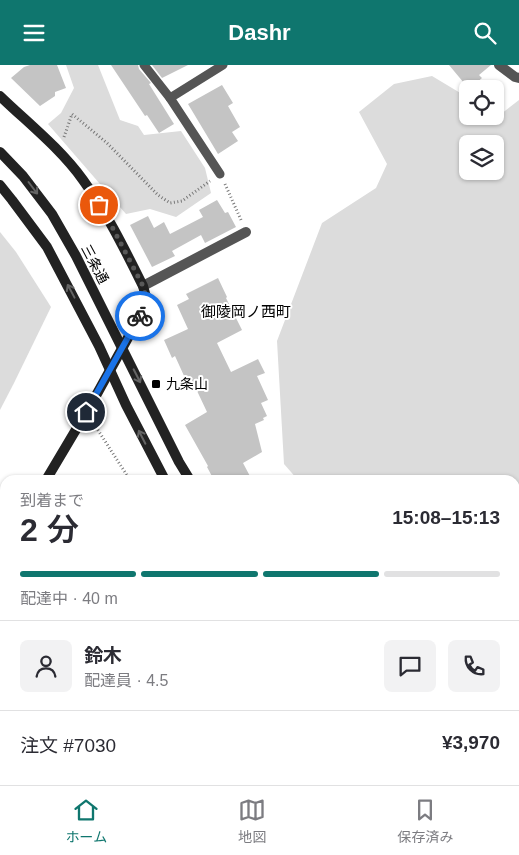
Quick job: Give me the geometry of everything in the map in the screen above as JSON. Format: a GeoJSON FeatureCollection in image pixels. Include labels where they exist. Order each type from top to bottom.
{"type":"FeatureCollection","features":[{"type":"Feature","properties":{"kind":"main road"},"geometry":{"type":"LineString","coordinates":[[0,96],[59,152],[82,179],[107,217],[143,286],[146,297],[140,316],[49,475]]}},
{"type":"Feature","properties":{"kind":"main road","name":"三条通"},"geometry":{"type":"LineString","coordinates":[[0,152],[23,176],[52,214],[76,256],[187,475]]}},
{"type":"Feature","properties":{"kind":"main road"},"geometry":{"type":"LineString","coordinates":[[0,185],[47,247],[94,337],[161,475]]}},
{"type":"Feature","properties":{"kind":"street"},"geometry":{"type":"LineString","coordinates":[[499,65],[519,78]]}},
{"type":"Feature","properties":{"kind":"street"},"geometry":{"type":"LineString","coordinates":[[143,286],[246,232]]}},
{"type":"Feature","properties":{"kind":"lane"},"geometry":{"type":"LineString","coordinates":[[144,65],[170,98],[220,174]]}},
{"type":"Feature","properties":{"kind":"lane"},"geometry":{"type":"LineString","coordinates":[[170,98],[223,65]]}},
{"type":"Feature","properties":{"kind":"path"},"geometry":{"type":"LineString","coordinates":[[59,152],[72,114],[107,143],[158,195],[170,203],[182,201],[220,174],[246,232]]}},
{"type":"Feature","properties":{"kind":"path"},"geometry":{"type":"LineString","coordinates":[[86,412],[127,475]]}},
{"type":"Feature","properties":{"kind":"shaded area"},"geometry":{"type":"Polygon","coordinates":[[[66,65],[98,65],[120,120],[138,126],[144,135],[181,131],[205,168],[211,193],[176,217],[150,209],[126,214],[48,124],[61,113],[74,88],[66,65]]]}},
{"type":"Feature","properties":{"kind":"shaded area"},"geometry":{"type":"Polygon","coordinates":[[[432,76],[459,92],[459,125],[504,125],[504,112],[519,100],[519,475],[294,475],[284,464],[277,341],[322,223],[376,188],[387,164],[359,112],[394,84],[432,76]]]}},
{"type":"Feature","properties":{"kind":"shaded area"},"geometry":{"type":"Polygon","coordinates":[[[0,232],[16,252],[51,307],[0,410],[0,232]]]}},
{"type":"Feature","properties":{"kind":"building"},"geometry":{"type":"Polygon","coordinates":[[[30,65],[57,65],[66,88],[55,92],[55,96],[40,106],[11,78],[24,67],[30,65]]]}},
{"type":"Feature","properties":{"kind":"building"},"geometry":{"type":"Polygon","coordinates":[[[111,65],[138,65],[139,69],[151,83],[149,84],[174,124],[159,133],[147,115],[145,116],[111,65]]]}},
{"type":"Feature","properties":{"kind":"building"},"geometry":{"type":"Polygon","coordinates":[[[152,65],[188,65],[162,78],[152,65]]]}},
{"type":"Feature","properties":{"kind":"building"},"geometry":{"type":"Polygon","coordinates":[[[449,65],[491,65],[479,75],[482,78],[480,80],[462,80],[449,65]]]}},
{"type":"Feature","properties":{"kind":"building"},"geometry":{"type":"Polygon","coordinates":[[[222,85],[233,103],[228,106],[240,127],[232,132],[238,141],[218,154],[188,104],[222,85]]]}},
{"type":"Feature","properties":{"kind":"building"},"geometry":{"type":"Polygon","coordinates":[[[217,200],[225,213],[228,212],[236,227],[205,243],[201,235],[172,251],[175,256],[152,267],[130,225],[148,216],[154,228],[164,222],[170,234],[203,217],[199,210],[217,200]]]}},
{"type":"Feature","properties":{"kind":"building"},"geometry":{"type":"Polygon","coordinates":[[[218,278],[242,330],[217,343],[231,372],[258,359],[265,373],[257,376],[268,400],[261,403],[267,416],[263,418],[264,420],[255,424],[262,452],[243,463],[249,475],[211,475],[185,425],[207,412],[190,376],[185,378],[175,356],[172,358],[164,340],[188,329],[177,305],[189,299],[186,294],[218,278]]]}},
{"type":"Feature","properties":{"kind":"way so far"},"geometry":{"type":"LineString","coordinates":[[99,205],[143,286],[146,297],[140,316]]}},
{"type":"Feature","properties":{"kind":"place","name":"九条山"},"geometry":{"type":"Point","coordinates":[156,384]}},
{"type":"Feature","properties":{"kind":"district","name":"御陵岡ノ西町"},"geometry":{"type":"Point","coordinates":[246,312]}},
{"type":"Feature","properties":{"kind":"route"},"geometry":{"type":"LineString","coordinates":[[86,412],[140,316]]}}]}
